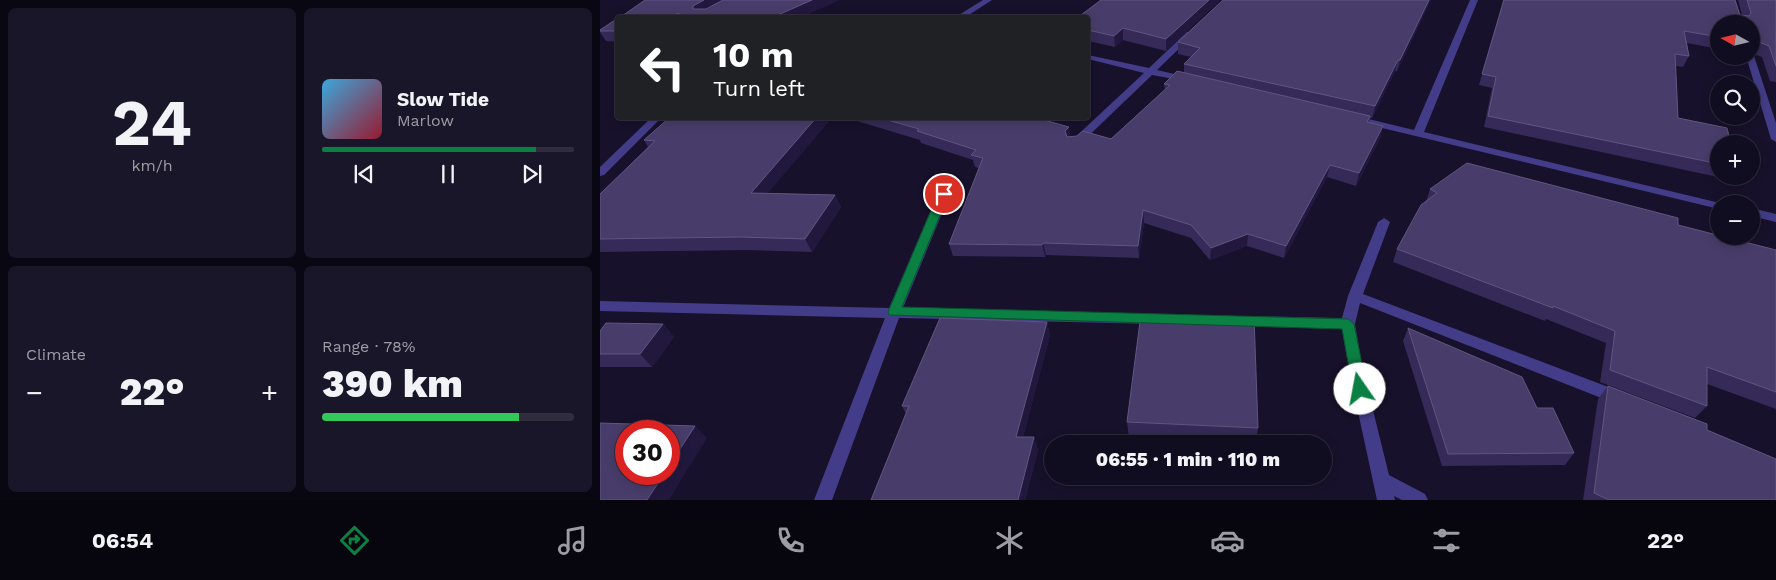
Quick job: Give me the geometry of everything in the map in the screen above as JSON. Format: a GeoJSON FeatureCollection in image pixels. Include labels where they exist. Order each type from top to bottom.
{"type":"FeatureCollection","features":[{"type":"Feature","properties":{"kind":"street"},"geometry":{"type":"LineString","coordinates":[[963,15],[988,0]]}},
{"type":"Feature","properties":{"kind":"street"},"geometry":{"type":"LineString","coordinates":[[1418,133],[1474,0]]}},
{"type":"Feature","properties":{"kind":"street"},"geometry":{"type":"LineString","coordinates":[[1073,144],[1199,26]]}},
{"type":"Feature","properties":{"kind":"street"},"geometry":{"type":"LineString","coordinates":[[1090,57],[1199,83]]}},
{"type":"Feature","properties":{"kind":"street"},"geometry":{"type":"LineString","coordinates":[[1753,65],[1776,139]]}},
{"type":"Feature","properties":{"kind":"street"},"geometry":{"type":"LineString","coordinates":[[1342,116],[1710,203]]}},
{"type":"Feature","properties":{"kind":"street"},"geometry":{"type":"LineString","coordinates":[[600,173],[654,120]]}},
{"type":"Feature","properties":{"kind":"street"},"geometry":{"type":"LineString","coordinates":[[823,500],[894,312],[951,176]]}},
{"type":"Feature","properties":{"kind":"street"},"geometry":{"type":"LineString","coordinates":[[1760,214],[1776,218]]}},
{"type":"Feature","properties":{"kind":"street"},"geometry":{"type":"LineString","coordinates":[[1384,222],[1355,296],[1348,324],[1356,370],[1386,500]]}},
{"type":"Feature","properties":{"kind":"street"},"geometry":{"type":"LineString","coordinates":[[1355,296],[1630,402]]}},
{"type":"Feature","properties":{"kind":"street"},"geometry":{"type":"LineString","coordinates":[[600,306],[1170,319]]}},
{"type":"Feature","properties":{"kind":"street"},"geometry":{"type":"LineString","coordinates":[[1220,321],[1348,324]]}},
{"type":"Feature","properties":{"kind":"street"},"geometry":{"type":"LineString","coordinates":[[1381,480],[1418,500]]}},
{"type":"Feature","properties":{"kind":"building"},"geometry":{"type":"Polygon","coordinates":[[[645,0],[704,0],[693,6],[693,9],[706,9],[723,0],[812,0],[778,15],[681,15],[678,13],[676,15],[623,15],[645,0]]]}},
{"type":"Feature","properties":{"kind":"building"},"geometry":{"type":"Polygon","coordinates":[[[1101,0],[1209,0],[1166,39],[1123,28],[1114,36],[1090,30],[1090,15],[1081,15],[1101,0]]]}},
{"type":"Feature","properties":{"kind":"building"},"geometry":{"type":"Polygon","coordinates":[[[1223,0],[1429,0],[1375,106],[1184,64],[1200,48],[1178,42],[1223,0]]]}},
{"type":"Feature","properties":{"kind":"building"},"geometry":{"type":"Polygon","coordinates":[[[1504,0],[1735,0],[1740,15],[1710,15],[1710,35],[1684,31],[1689,56],[1675,54],[1678,118],[1727,128],[1729,135],[1710,135],[1710,162],[1488,116],[1496,77],[1482,74],[1504,0]]]}},
{"type":"Feature","properties":{"kind":"building"},"geometry":{"type":"Polygon","coordinates":[[[1747,0],[1776,0],[1776,66],[1769,46],[1760,42],[1760,15],[1750,15],[1751,13],[1747,0]]]}},
{"type":"Feature","properties":{"kind":"building"},"geometry":{"type":"Polygon","coordinates":[[[615,20],[615,31],[600,30],[615,20]]]}},
{"type":"Feature","properties":{"kind":"building"},"geometry":{"type":"Polygon","coordinates":[[[1177,71],[1370,116],[1367,122],[1383,126],[1359,173],[1330,165],[1286,246],[1248,234],[1211,248],[1191,225],[1143,210],[1138,246],[1043,243],[1042,245],[949,244],[983,158],[971,155],[976,150],[917,131],[919,129],[888,120],[1044,120],[1069,127],[1065,131],[1067,137],[1077,136],[1083,131],[1111,139],[1170,85],[1164,84],[1177,71]]]}},
{"type":"Feature","properties":{"kind":"building"},"geometry":{"type":"Polygon","coordinates":[[[667,120],[814,120],[751,193],[835,195],[805,239],[740,237],[600,239],[600,194],[655,141],[644,140],[667,120]]]}},
{"type":"Feature","properties":{"kind":"building"},"geometry":{"type":"Polygon","coordinates":[[[1467,163],[1678,218],[1678,225],[1710,233],[1710,245],[1756,245],[1776,250],[1776,392],[1707,367],[1707,406],[1610,370],[1615,331],[1553,306],[1553,308],[1397,249],[1421,205],[1437,193],[1430,189],[1467,163]]]}},
{"type":"Feature","properties":{"kind":"building"},"geometry":{"type":"Polygon","coordinates":[[[1141,314],[1254,317],[1258,428],[1127,422],[1141,314]]]}},
{"type":"Feature","properties":{"kind":"building"},"geometry":{"type":"Polygon","coordinates":[[[940,318],[1047,322],[1016,437],[1034,437],[1018,500],[871,500],[909,406],[902,406],[940,318]]]}},
{"type":"Feature","properties":{"kind":"building"},"geometry":{"type":"Polygon","coordinates":[[[606,323],[663,324],[640,354],[600,354],[600,331],[606,323]]]}},
{"type":"Feature","properties":{"kind":"building"},"geometry":{"type":"Polygon","coordinates":[[[1408,328],[1522,377],[1537,408],[1553,408],[1574,453],[1448,454],[1408,328]]]}},
{"type":"Feature","properties":{"kind":"building"},"geometry":{"type":"Polygon","coordinates":[[[1608,386],[1707,424],[1707,430],[1776,459],[1776,500],[1609,500],[1594,493],[1608,386]]]}},
{"type":"Feature","properties":{"kind":"building"},"geometry":{"type":"Polygon","coordinates":[[[600,423],[615,423],[615,485],[657,485],[647,500],[600,500],[600,423]]]}},
{"type":"Feature","properties":{"kind":"building"},"geometry":{"type":"Polygon","coordinates":[[[680,426],[695,426],[680,449],[680,426]]]}},
{"type":"Feature","properties":{"kind":"route"},"geometry":{"type":"LineString","coordinates":[[944,194],[894,312],[1348,324],[1360,389]]}}]}
